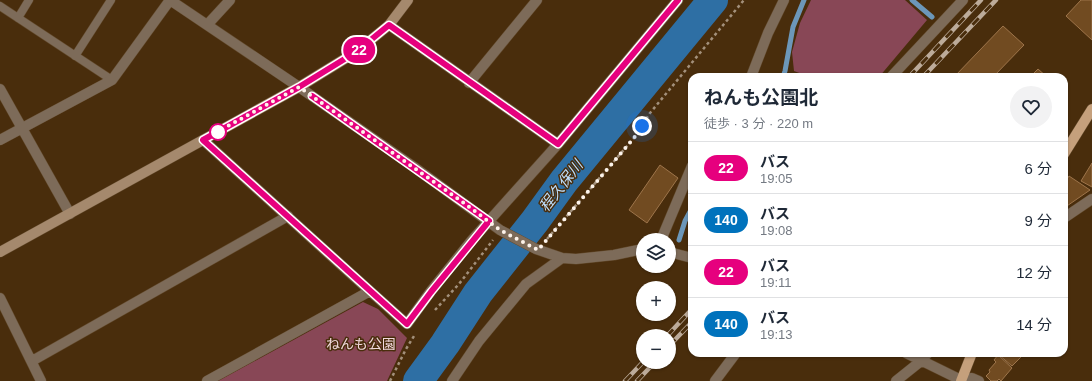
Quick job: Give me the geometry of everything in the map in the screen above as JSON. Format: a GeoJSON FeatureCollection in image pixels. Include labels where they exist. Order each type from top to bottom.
{"type":"FeatureCollection","features":[{"type":"Feature","properties":{"kind":"main road"},"geometry":{"type":"LineString","coordinates":[[1068,148],[1092,109]]}},
{"type":"Feature","properties":{"kind":"main road"},"geometry":{"type":"LineString","coordinates":[[961,381],[970,357]]}},
{"type":"Feature","properties":{"kind":"street"},"geometry":{"type":"LineString","coordinates":[[0,140],[112,80],[170,0],[299,87],[500,230],[537,250],[562,258],[590,259],[636,250]]}},
{"type":"Feature","properties":{"kind":"street"},"geometry":{"type":"LineString","coordinates":[[207,25],[230,0]]}},
{"type":"Feature","properties":{"kind":"street"},"geometry":{"type":"LineString","coordinates":[[0,252],[299,87],[356,52],[389,25],[408,0]]}},
{"type":"Feature","properties":{"kind":"street"},"geometry":{"type":"LineString","coordinates":[[469,83],[537,0]]}},
{"type":"Feature","properties":{"kind":"street"},"geometry":{"type":"LineString","coordinates":[[203,140],[407,324],[435,286],[489,221],[558,144],[678,0]]}},
{"type":"Feature","properties":{"kind":"street"},"geometry":{"type":"LineString","coordinates":[[752,73],[784,0]]}},
{"type":"Feature","properties":{"kind":"street"},"geometry":{"type":"LineString","coordinates":[[895,73],[963,0]]}},
{"type":"Feature","properties":{"kind":"street"},"geometry":{"type":"LineString","coordinates":[[389,25],[469,83],[558,144]]}},
{"type":"Feature","properties":{"kind":"street"},"geometry":{"type":"LineString","coordinates":[[0,89],[70,214]]}},
{"type":"Feature","properties":{"kind":"street"},"geometry":{"type":"LineString","coordinates":[[664,233],[688,176]]}},
{"type":"Feature","properties":{"kind":"street"},"geometry":{"type":"LineString","coordinates":[[1068,215],[1092,199]]}},
{"type":"Feature","properties":{"kind":"street"},"geometry":{"type":"LineString","coordinates":[[32,361],[288,216]]}},
{"type":"Feature","properties":{"kind":"street"},"geometry":{"type":"LineString","coordinates":[[676,254],[688,257]]}},
{"type":"Feature","properties":{"kind":"street"},"geometry":{"type":"LineString","coordinates":[[452,381],[479,341],[526,284],[562,258]]}},
{"type":"Feature","properties":{"kind":"street"},"geometry":{"type":"LineString","coordinates":[[207,381],[370,291]]}},
{"type":"Feature","properties":{"kind":"street"},"geometry":{"type":"LineString","coordinates":[[0,298],[41,381]]}},
{"type":"Feature","properties":{"kind":"street"},"geometry":{"type":"LineString","coordinates":[[715,381],[733,357]]}},
{"type":"Feature","properties":{"kind":"street"},"geometry":{"type":"LineString","coordinates":[[896,381],[924,357],[961,381],[972,378],[979,381]]}},
{"type":"Feature","properties":{"kind":"lane"},"geometry":{"type":"LineString","coordinates":[[18,18],[29,0]]}},
{"type":"Feature","properties":{"kind":"lane"},"geometry":{"type":"LineString","coordinates":[[75,56],[111,0]]}},
{"type":"Feature","properties":{"kind":"lane"},"geometry":{"type":"LineString","coordinates":[[0,6],[112,80]]}},
{"type":"Feature","properties":{"kind":"path"},"geometry":{"type":"LineString","coordinates":[[537,250],[634,138],[650,113],[744,0]]}},
{"type":"Feature","properties":{"kind":"green space"},"geometry":{"type":"Polygon","coordinates":[[[811,0],[905,0],[927,20],[882,73],[799,73],[794,71],[792,52],[800,23],[811,0]]]}},
{"type":"Feature","properties":{"kind":"green space","name":"ねんも公園"},"geometry":{"type":"Polygon","coordinates":[[[363,302],[378,309],[407,338],[387,381],[218,381],[363,302]]]}},
{"type":"Feature","properties":{"kind":"building"},"geometry":{"type":"Polygon","coordinates":[[[1081,0],[1092,0],[1092,40],[1066,16],[1081,0]]]}},
{"type":"Feature","properties":{"kind":"building"},"geometry":{"type":"Polygon","coordinates":[[[1003,26],[1024,45],[997,73],[958,73],[1003,26]]]}},
{"type":"Feature","properties":{"kind":"building"},"geometry":{"type":"Polygon","coordinates":[[[1038,69],[1042,73],[1034,73],[1038,69]]]}},
{"type":"Feature","properties":{"kind":"building"},"geometry":{"type":"Polygon","coordinates":[[[1092,163],[1092,187],[1081,181],[1092,163]]]}},
{"type":"Feature","properties":{"kind":"building"},"geometry":{"type":"Polygon","coordinates":[[[660,165],[678,178],[647,223],[629,210],[660,165]]]}},
{"type":"Feature","properties":{"kind":"building"},"geometry":{"type":"Polygon","coordinates":[[[1069,176],[1090,190],[1068,205],[1069,176]]]}},
{"type":"Feature","properties":{"kind":"building"},"geometry":{"type":"Polygon","coordinates":[[[996,357],[1000,357],[1012,368],[1001,381],[999,379],[997,381],[991,381],[986,376],[996,362],[994,360],[996,357]]]}},
{"type":"Feature","properties":{"kind":"building"},"geometry":{"type":"Polygon","coordinates":[[[1002,357],[1021,357],[1012,366],[1002,357]]]}},
{"type":"Feature","properties":{"kind":"waterway","name":"程久保川"},"geometry":{"type":"LineString","coordinates":[[418,381],[445,344],[478,293],[535,221],[564,181],[713,0]]}},
{"type":"Feature","properties":{"kind":"waterway"},"geometry":{"type":"LineString","coordinates":[[784,73],[793,27],[804,0]]}},
{"type":"Feature","properties":{"kind":"waterway"},"geometry":{"type":"LineString","coordinates":[[912,0],[932,17]]}},
{"type":"Feature","properties":{"kind":"waterway"},"geometry":{"type":"LineString","coordinates":[[679,240],[688,215]]}},
{"type":"Feature","properties":{"kind":"railway"},"geometry":{"type":"LineString","coordinates":[[913,73],[981,0]]}},
{"type":"Feature","properties":{"kind":"railway"},"geometry":{"type":"LineString","coordinates":[[927,73],[996,0]]}},
{"type":"Feature","properties":{"kind":"railway"},"geometry":{"type":"LineString","coordinates":[[673,329],[688,313]]}},
{"type":"Feature","properties":{"kind":"railway"},"geometry":{"type":"LineString","coordinates":[[676,339],[688,326]]}},
{"type":"Feature","properties":{"kind":"railway"},"geometry":{"type":"LineString","coordinates":[[625,381],[636,369]]}},
{"type":"Feature","properties":{"kind":"railway"},"geometry":{"type":"LineString","coordinates":[[637,381],[648,369]]}},
{"type":"Feature","properties":{"kind":"bus line","name":"22"},"geometry":{"type":"LineString","coordinates":[[312,96],[489,221],[472,240],[407,324],[203,140],[299,87],[356,52],[389,25],[469,83],[558,144],[678,0]]}},
{"type":"Feature","properties":{"kind":"route"},"geometry":{"type":"LineString","coordinates":[[218,132],[299,87],[414,167],[500,230],[538,250],[634,138],[642,126]]}}]}
